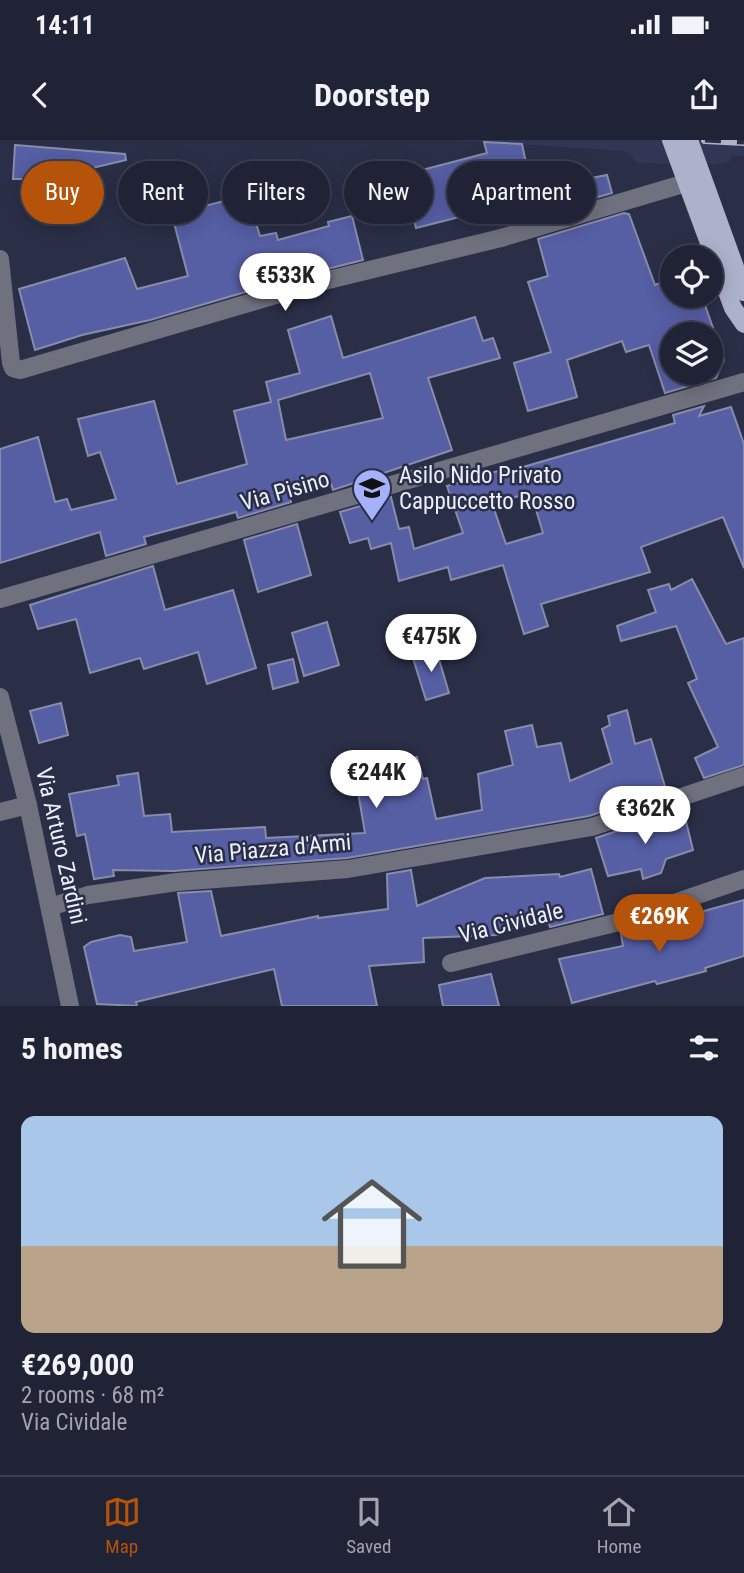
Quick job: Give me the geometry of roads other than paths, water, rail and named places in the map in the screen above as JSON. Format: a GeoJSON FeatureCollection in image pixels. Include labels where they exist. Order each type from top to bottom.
{"type":"FeatureCollection","features":[{"type":"Feature","properties":{"kind":"main road"},"geometry":{"type":"LineString","coordinates":[[671,140],[733,308],[744,324]]}},
{"type":"Feature","properties":{"kind":"main road"},"geometry":{"type":"LineString","coordinates":[[689,140],[744,292]]}},
{"type":"Feature","properties":{"kind":"street"},"geometry":{"type":"LineString","coordinates":[[0,259],[10,358],[8,373],[320,282],[500,238],[686,183]]}},
{"type":"Feature","properties":{"kind":"street","name":"Via Pisino"},"geometry":{"type":"LineString","coordinates":[[0,599],[744,382]]}},
{"type":"Feature","properties":{"kind":"street","name":"Via Arturo Zardini"},"geometry":{"type":"LineString","coordinates":[[0,697],[28,805],[70,1006]]}},
{"type":"Feature","properties":{"kind":"street","name":"Via Piazza d'Armi"},"geometry":{"type":"LineString","coordinates":[[50,907],[88,895],[177,882],[348,869],[592,827],[744,776]]}},
{"type":"Feature","properties":{"kind":"street"},"geometry":{"type":"LineString","coordinates":[[0,812],[28,805]]}},
{"type":"Feature","properties":{"kind":"street","name":"Via Cividale"},"geometry":{"type":"LineString","coordinates":[[451,963],[619,922],[744,879]]}},
{"type":"Feature","properties":{"kind":"railway"},"geometry":{"type":"LineString","coordinates":[[705,140],[744,142]]}},
{"type":"Feature","properties":{"kind":"place","name":"Asilo Nido Privato Cappuccetto Rosso"},"geometry":{"type":"Point","coordinates":[372,522]}}]}
